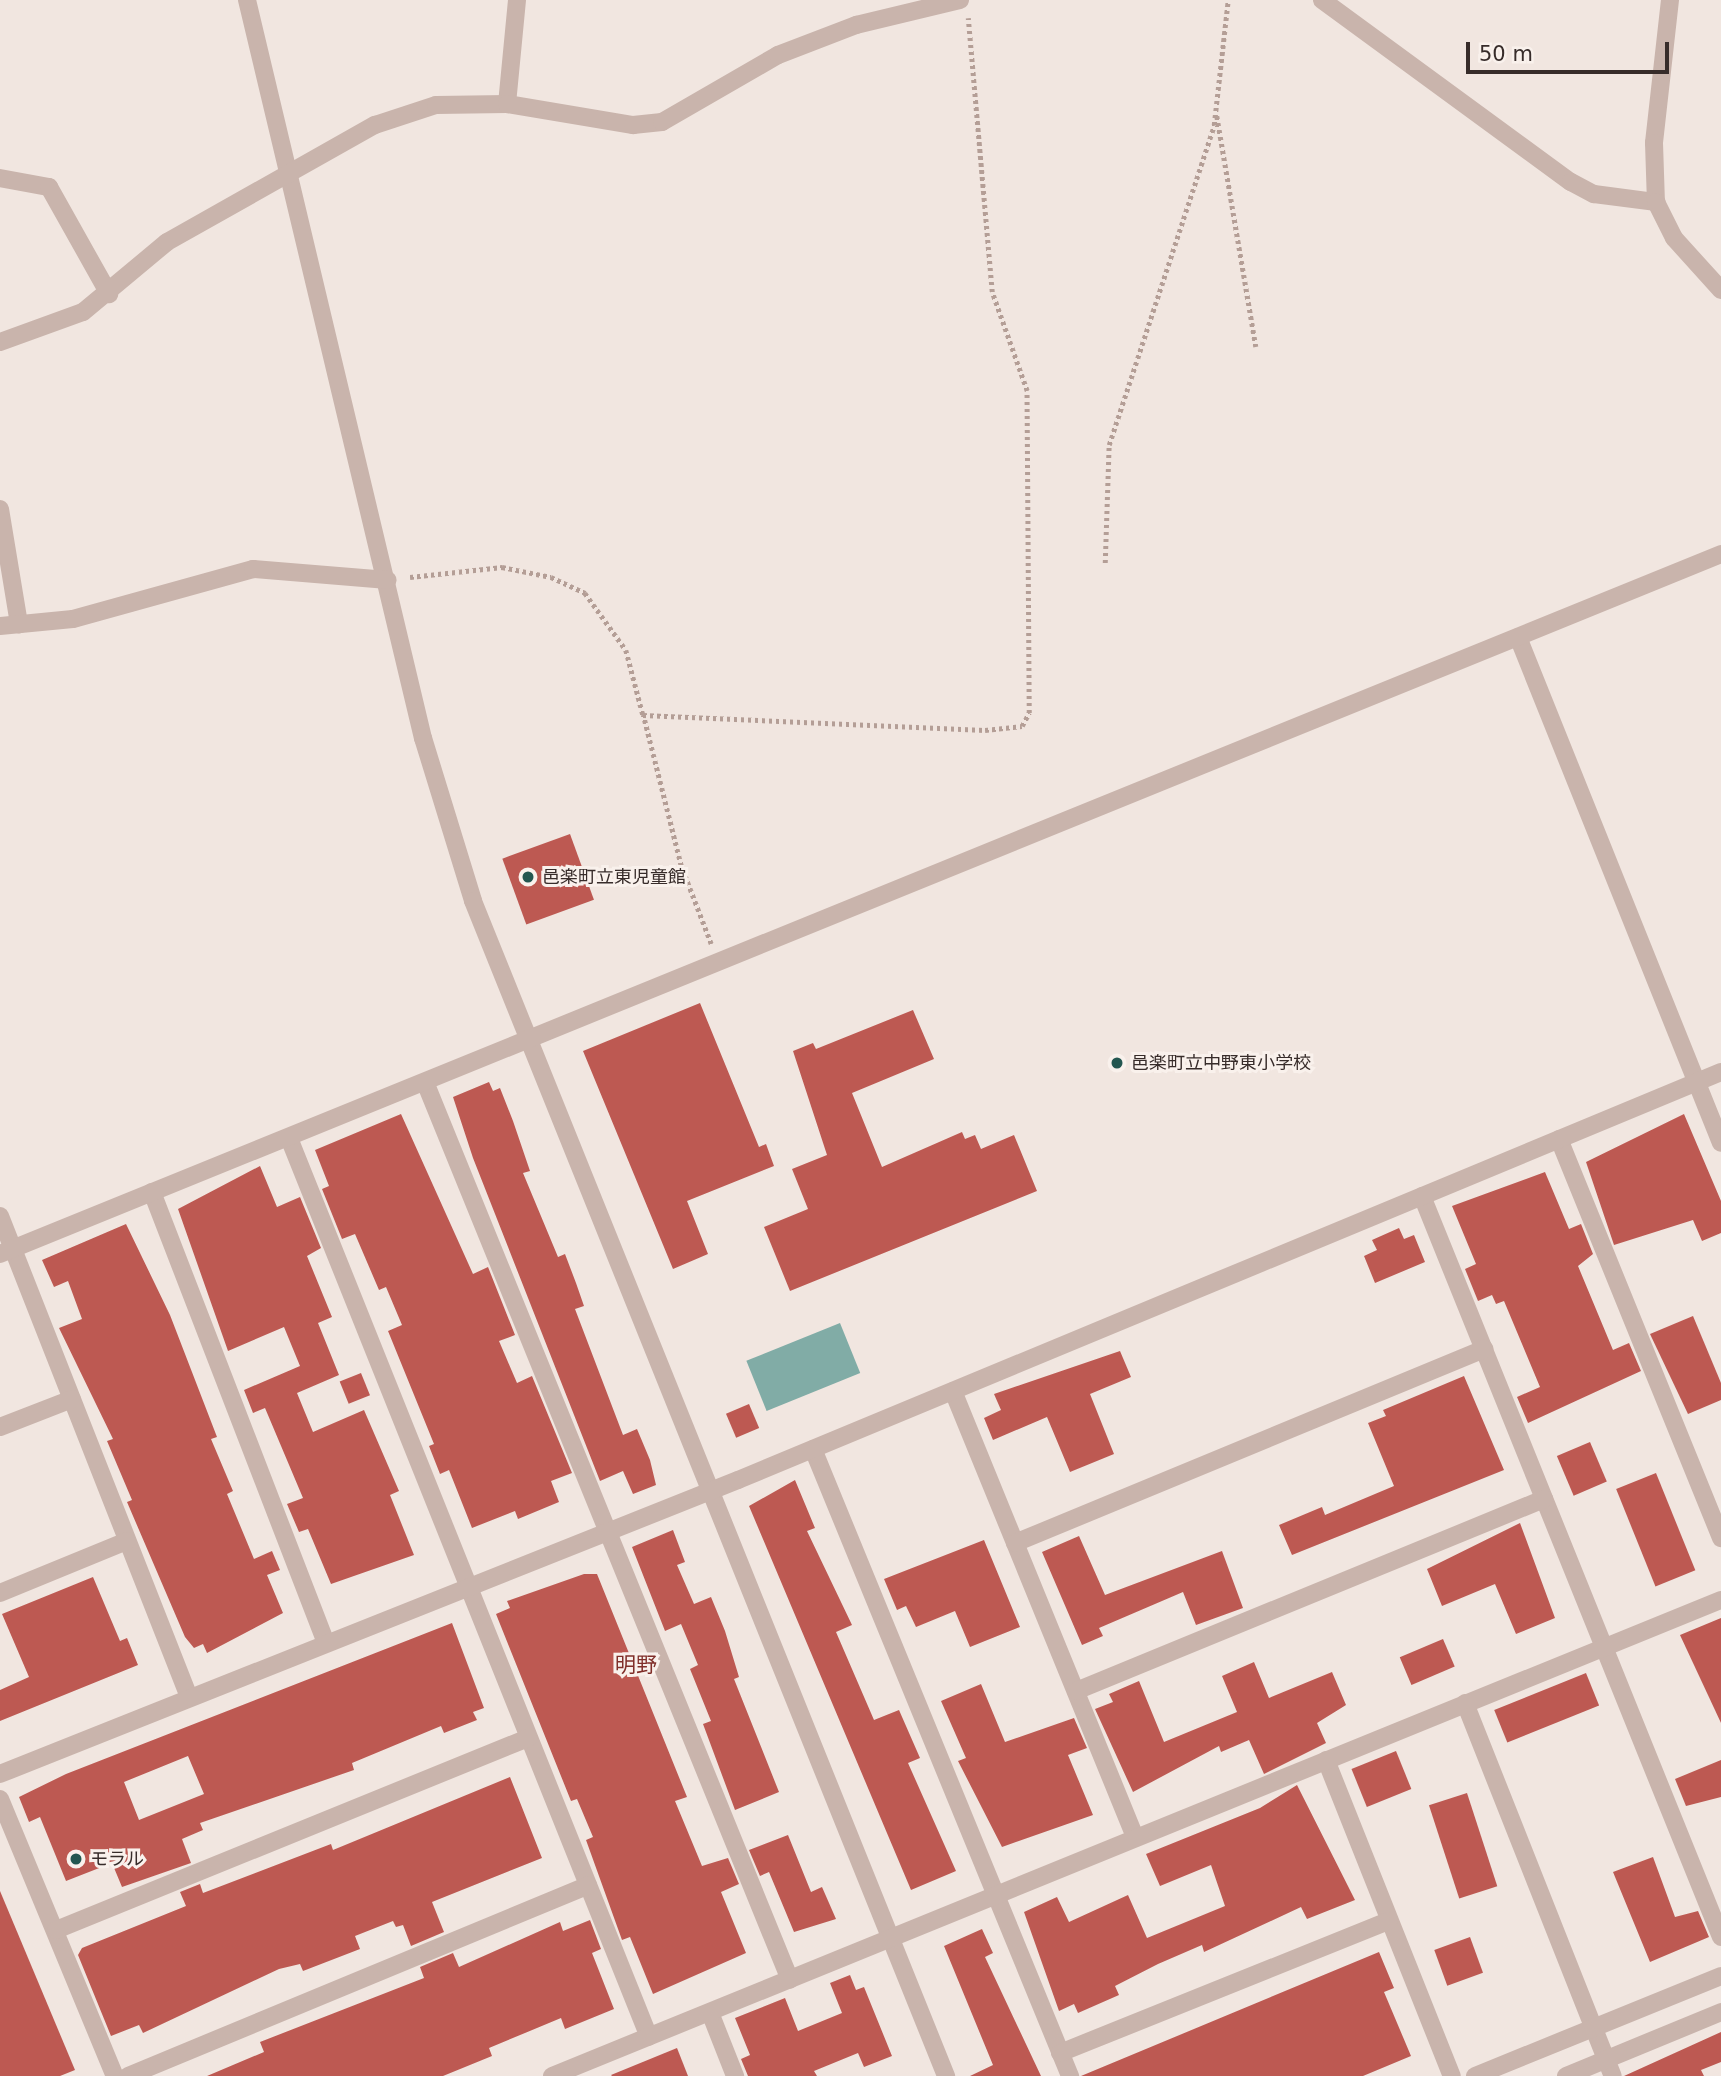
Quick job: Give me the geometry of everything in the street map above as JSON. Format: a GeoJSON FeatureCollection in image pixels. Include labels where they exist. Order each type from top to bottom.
{"type":"FeatureCollection","features":[{"type":"Feature","properties":{"kind":"street"},"geometry":{"type":"LineString","coordinates":[[247,0],[457,852],[524,1041],[707,1492],[896,1939],[946,2076]]}},
{"type":"Feature","properties":{"kind":"street"},"geometry":{"type":"LineString","coordinates":[[507,104],[517,0]]}},
{"type":"Feature","properties":{"kind":"street"},"geometry":{"type":"LineString","coordinates":[[1322,0],[1571,181],[1594,194],[1656,202]]}},
{"type":"Feature","properties":{"kind":"street"},"geometry":{"type":"LineString","coordinates":[[1670,0],[1654,143],[1656,202],[1674,238],[1721,290]]}},
{"type":"Feature","properties":{"kind":"street"},"geometry":{"type":"LineString","coordinates":[[0,342],[62,324],[109,294],[167,242],[375,125],[436,105],[507,104],[633,125],[662,122],[778,55],[856,25],[964,7]]}},
{"type":"Feature","properties":{"kind":"street"},"geometry":{"type":"LineString","coordinates":[[0,178],[49,187],[109,294]]}},
{"type":"Feature","properties":{"kind":"street"},"geometry":{"type":"LineString","coordinates":[[0,509],[19,624]]}},
{"type":"Feature","properties":{"kind":"street"},"geometry":{"type":"LineString","coordinates":[[7,1252],[524,1041],[719,965],[1721,554]]}},
{"type":"Feature","properties":{"kind":"street"},"geometry":{"type":"LineString","coordinates":[[0,626],[73,619],[253,569],[388,580]]}},
{"type":"Feature","properties":{"kind":"street"},"geometry":{"type":"LineString","coordinates":[[1518,637],[1721,1143]]}},
{"type":"Feature","properties":{"kind":"street"},"geometry":{"type":"LineString","coordinates":[[0,1774],[813,1449],[1721,1072]]}},
{"type":"Feature","properties":{"kind":"street"},"geometry":{"type":"LineString","coordinates":[[425,1082],[790,1980]]}},
{"type":"Feature","properties":{"kind":"street"},"geometry":{"type":"LineString","coordinates":[[289,1138],[465,1586],[649,2037]]}},
{"type":"Feature","properties":{"kind":"street"},"geometry":{"type":"LineString","coordinates":[[1559,1139],[1721,1538]]}},
{"type":"Feature","properties":{"kind":"street"},"geometry":{"type":"LineString","coordinates":[[152,1192],[326,1642]]}},
{"type":"Feature","properties":{"kind":"street"},"geometry":{"type":"LineString","coordinates":[[1422,1196],[1721,1937]]}},
{"type":"Feature","properties":{"kind":"street"},"geometry":{"type":"LineString","coordinates":[[0,1216],[7,1252],[72,1399],[189,1697]]}},
{"type":"Feature","properties":{"kind":"street"},"geometry":{"type":"LineString","coordinates":[[1015,1543],[1483,1349]]}},
{"type":"Feature","properties":{"kind":"street"},"geometry":{"type":"LineString","coordinates":[[953,1391],[1135,1836]]}},
{"type":"Feature","properties":{"kind":"street"},"geometry":{"type":"LineString","coordinates":[[0,1427],[72,1399]]}},
{"type":"Feature","properties":{"kind":"street"},"geometry":{"type":"LineString","coordinates":[[813,1449],[1070,2076]]}},
{"type":"Feature","properties":{"kind":"street"},"geometry":{"type":"LineString","coordinates":[[1076,1691],[1544,1499]]}},
{"type":"Feature","properties":{"kind":"street"},"geometry":{"type":"LineString","coordinates":[[0,1593],[127,1541]]}},
{"type":"Feature","properties":{"kind":"street"},"geometry":{"type":"LineString","coordinates":[[552,2076],[711,2015],[790,1980],[896,1939],[994,1893],[1721,1600]]}},
{"type":"Feature","properties":{"kind":"street"},"geometry":{"type":"LineString","coordinates":[[1465,1703],[1609,2068]]}},
{"type":"Feature","properties":{"kind":"street"},"geometry":{"type":"LineString","coordinates":[[56,1930],[528,1738]]}},
{"type":"Feature","properties":{"kind":"street"},"geometry":{"type":"LineString","coordinates":[[1326,1760],[1452,2076]]}},
{"type":"Feature","properties":{"kind":"street"},"geometry":{"type":"LineString","coordinates":[[0,1800],[115,2076]]}},
{"type":"Feature","properties":{"kind":"street"},"geometry":{"type":"LineString","coordinates":[[128,2076],[588,1885]]}},
{"type":"Feature","properties":{"kind":"street"},"geometry":{"type":"LineString","coordinates":[[1060,2053],[1389,1921]]}},
{"type":"Feature","properties":{"kind":"street"},"geometry":{"type":"LineString","coordinates":[[1475,2076],[1721,1976]]}},
{"type":"Feature","properties":{"kind":"street"},"geometry":{"type":"LineString","coordinates":[[1566,2076],[1609,2068],[1721,2012]]}},
{"type":"Feature","properties":{"kind":"street"},"geometry":{"type":"LineString","coordinates":[[711,2015],[735,2076]]}},
{"type":"Feature","properties":{"kind":"path"},"geometry":{"type":"LineString","coordinates":[[1105,563],[1105,483],[1116,413],[1216,108],[1228,0]]}},
{"type":"Feature","properties":{"kind":"path"},"geometry":{"type":"LineString","coordinates":[[643,715],[985,730],[1022,726],[1029,713],[1027,391],[992,292],[964,7]]}},
{"type":"Feature","properties":{"kind":"path"},"geometry":{"type":"LineString","coordinates":[[1216,108],[1256,347]]}},
{"type":"Feature","properties":{"kind":"path"},"geometry":{"type":"LineString","coordinates":[[388,580],[502,567],[551,577],[585,593],[626,650],[681,866],[719,965]]}},
{"type":"Feature","properties":{"kind":"water"},"geometry":{"type":"Polygon","coordinates":[[[840,1323],[860,1373],[767,1411],[746,1361],[840,1323]]]}},
{"type":"Feature","properties":{"kind":"building"},"geometry":{"type":"Polygon","coordinates":[[[570,834],[594,900],[526,924],[502,859],[570,834]]]}},
{"type":"Feature","properties":{"kind":"building"},"geometry":{"type":"Polygon","coordinates":[[[700,1003],[759,1147],[766,1144],[774,1166],[687,1201],[708,1254],[673,1269],[583,1051],[700,1003]]]}},
{"type":"Feature","properties":{"kind":"building"},"geometry":{"type":"Polygon","coordinates":[[[913,1010],[934,1059],[852,1093],[882,1167],[962,1132],[965,1139],[975,1135],[981,1149],[1014,1135],[1037,1191],[790,1291],[764,1227],[808,1209],[792,1169],[827,1155],[793,1051],[813,1043],[816,1049],[913,1010]]]}},
{"type":"Feature","properties":{"kind":"building"},"geometry":{"type":"Polygon","coordinates":[[[489,1082],[493,1091],[500,1088],[530,1171],[523,1173],[558,1257],[565,1254],[584,1306],[575,1309],[623,1435],[637,1429],[650,1460],[656,1485],[633,1494],[623,1471],[600,1481],[473,1158],[453,1097],[489,1082]]]}},
{"type":"Feature","properties":{"kind":"building"},"geometry":{"type":"Polygon","coordinates":[[[401,1114],[473,1274],[488,1267],[515,1335],[499,1341],[517,1383],[532,1376],[572,1473],[551,1481],[559,1502],[518,1519],[515,1511],[472,1528],[449,1470],[440,1474],[429,1446],[434,1444],[388,1331],[402,1325],[386,1287],[379,1290],[355,1234],[342,1239],[322,1189],[329,1186],[315,1150],[401,1114]]]}},
{"type":"Feature","properties":{"kind":"building"},"geometry":{"type":"Polygon","coordinates":[[[1684,1114],[1721,1201],[1721,1233],[1702,1241],[1693,1220],[1614,1245],[1586,1162],[1684,1114]]]}},
{"type":"Feature","properties":{"kind":"building"},"geometry":{"type":"Polygon","coordinates":[[[260,1166],[277,1207],[300,1197],[321,1248],[307,1256],[332,1317],[318,1323],[339,1375],[297,1393],[313,1432],[364,1410],[399,1491],[390,1495],[414,1555],[331,1584],[308,1529],[299,1532],[287,1504],[303,1498],[265,1408],[253,1413],[244,1390],[300,1366],[284,1327],[228,1351],[178,1209],[260,1166]]]}},
{"type":"Feature","properties":{"kind":"building"},"geometry":{"type":"Polygon","coordinates":[[[1545,1172],[1569,1229],[1581,1224],[1593,1254],[1578,1266],[1613,1350],[1629,1343],[1641,1371],[1528,1423],[1517,1397],[1540,1387],[1504,1301],[1496,1304],[1492,1295],[1478,1301],[1465,1269],[1476,1264],[1452,1206],[1545,1172]]]}},
{"type":"Feature","properties":{"kind":"building"},"geometry":{"type":"Polygon","coordinates":[[[126,1224],[170,1315],[217,1437],[211,1439],[233,1491],[227,1494],[254,1559],[272,1551],[280,1570],[267,1575],[283,1613],[207,1653],[203,1644],[194,1648],[185,1637],[127,1502],[132,1500],[107,1441],[113,1439],[59,1328],[82,1319],[68,1281],[54,1287],[42,1260],[126,1224]]]}},
{"type":"Feature","properties":{"kind":"building"},"geometry":{"type":"Polygon","coordinates":[[[1399,1228],[1404,1239],[1414,1235],[1425,1262],[1375,1283],[1364,1256],[1377,1250],[1372,1240],[1399,1228]]]}},
{"type":"Feature","properties":{"kind":"building"},"geometry":{"type":"Polygon","coordinates":[[[1693,1316],[1721,1383],[1721,1400],[1688,1414],[1650,1334],[1693,1316]]]}},
{"type":"Feature","properties":{"kind":"building"},"geometry":{"type":"Polygon","coordinates":[[[1120,1351],[1131,1377],[1090,1394],[1114,1454],[1070,1472],[1047,1417],[993,1440],[984,1418],[1001,1410],[994,1394],[1120,1351]]]}},
{"type":"Feature","properties":{"kind":"building"},"geometry":{"type":"Polygon","coordinates":[[[361,1373],[370,1395],[349,1404],[340,1382],[361,1373]]]}},
{"type":"Feature","properties":{"kind":"building"},"geometry":{"type":"Polygon","coordinates":[[[1464,1376],[1504,1470],[1292,1555],[1279,1525],[1322,1507],[1325,1515],[1394,1486],[1368,1423],[1386,1416],[1383,1410],[1464,1376]]]}},
{"type":"Feature","properties":{"kind":"building"},"geometry":{"type":"Polygon","coordinates":[[[749,1404],[759,1428],[736,1438],[726,1414],[749,1404]]]}},
{"type":"Feature","properties":{"kind":"building"},"geometry":{"type":"Polygon","coordinates":[[[1590,1442],[1607,1482],[1574,1496],[1557,1456],[1590,1442]]]}},
{"type":"Feature","properties":{"kind":"building"},"geometry":{"type":"Polygon","coordinates":[[[1656,1473],[1695,1570],[1655,1586],[1616,1489],[1656,1473]]]}},
{"type":"Feature","properties":{"kind":"building"},"geometry":{"type":"Polygon","coordinates":[[[795,1480],[815,1528],[807,1531],[852,1625],[836,1632],[874,1720],[899,1710],[920,1758],[908,1763],[956,1871],[911,1890],[749,1506],[795,1480]]]}},
{"type":"Feature","properties":{"kind":"building"},"geometry":{"type":"Polygon","coordinates":[[[1520,1523],[1555,1618],[1516,1634],[1495,1584],[1442,1606],[1427,1569],[1520,1523]]]}},
{"type":"Feature","properties":{"kind":"building"},"geometry":{"type":"Polygon","coordinates":[[[673,1530],[685,1562],[677,1565],[694,1604],[711,1597],[725,1631],[739,1677],[734,1679],[779,1792],[735,1810],[703,1724],[711,1721],[690,1669],[698,1665],[681,1624],[665,1631],[632,1547],[673,1530]]]}},
{"type":"Feature","properties":{"kind":"building"},"geometry":{"type":"Polygon","coordinates":[[[1079,1536],[1105,1595],[1222,1551],[1243,1608],[1196,1625],[1183,1592],[1099,1628],[1103,1636],[1082,1645],[1042,1552],[1079,1536]]]}},
{"type":"Feature","properties":{"kind":"building"},"geometry":{"type":"Polygon","coordinates":[[[984,1540],[1020,1627],[970,1647],[955,1611],[916,1627],[906,1606],[897,1610],[884,1579],[984,1540]]]}},
{"type":"Feature","properties":{"kind":"building"},"geometry":{"type":"Polygon","coordinates":[[[584,1574],[597,1574],[687,1797],[675,1801],[702,1866],[728,1858],[739,1884],[721,1892],[746,1953],[653,1994],[630,1937],[622,1940],[586,1840],[593,1837],[577,1799],[571,1801],[496,1614],[510,1608],[507,1601],[584,1574]]]}},
{"type":"Feature","properties":{"kind":"building"},"geometry":{"type":"Polygon","coordinates":[[[93,1577],[120,1641],[127,1638],[138,1665],[0,1721],[0,1690],[29,1677],[2,1614],[93,1577]]]}},
{"type":"Feature","properties":{"kind":"building"},"geometry":{"type":"Polygon","coordinates":[[[1721,1618],[1721,1723],[1680,1635],[1721,1618]]]}},
{"type":"Feature","properties":{"kind":"building"},"geometry":{"type":"Polygon","coordinates":[[[452,1623],[484,1708],[473,1712],[477,1720],[444,1733],[441,1726],[352,1763],[354,1770],[200,1823],[203,1830],[182,1839],[191,1863],[122,1887],[112,1863],[66,1881],[40,1817],[29,1822],[19,1797],[66,1774],[452,1623]],[[188,1756],[124,1782],[139,1820],[204,1794],[188,1756]]]}},
{"type":"Feature","properties":{"kind":"building"},"geometry":{"type":"Polygon","coordinates":[[[1443,1639],[1455,1667],[1411,1685],[1400,1657],[1443,1639]]]}},
{"type":"Feature","properties":{"kind":"building"},"geometry":{"type":"Polygon","coordinates":[[[1254,1662],[1269,1698],[1332,1672],[1346,1705],[1317,1723],[1326,1743],[1264,1774],[1249,1740],[1221,1752],[1219,1746],[1133,1792],[1095,1709],[1113,1702],[1109,1694],[1139,1681],[1164,1742],[1237,1712],[1222,1676],[1254,1662]]]}},
{"type":"Feature","properties":{"kind":"building"},"geometry":{"type":"Polygon","coordinates":[[[1586,1673],[1599,1705],[1507,1743],[1494,1710],[1586,1673]]]}},
{"type":"Feature","properties":{"kind":"building"},"geometry":{"type":"Polygon","coordinates":[[[981,1684],[1005,1742],[1074,1718],[1087,1748],[1068,1755],[1093,1815],[1002,1847],[958,1761],[966,1758],[941,1701],[981,1684]]]}},
{"type":"Feature","properties":{"kind":"building"},"geometry":{"type":"Polygon","coordinates":[[[1396,1751],[1411,1789],[1367,1807],[1351,1769],[1396,1751]]]}},
{"type":"Feature","properties":{"kind":"building"},"geometry":{"type":"Polygon","coordinates":[[[1721,1760],[1721,1797],[1686,1806],[1675,1779],[1721,1760]]]}},
{"type":"Feature","properties":{"kind":"building"},"geometry":{"type":"Polygon","coordinates":[[[510,1777],[542,1858],[432,1902],[444,1932],[411,1946],[403,1925],[396,1927],[393,1921],[355,1936],[360,1949],[303,1971],[300,1964],[279,1969],[143,2033],[139,2025],[111,2036],[78,1955],[82,1948],[186,1906],[180,1892],[200,1884],[203,1893],[331,1844],[333,1850],[510,1777]]]}},
{"type":"Feature","properties":{"kind":"building"},"geometry":{"type":"Polygon","coordinates":[[[1297,1785],[1355,1900],[1307,1919],[1301,1907],[1204,1952],[1202,1945],[1158,1964],[1115,1986],[1119,1995],[1078,2013],[1074,2004],[1059,2011],[1024,1912],[1057,1897],[1069,1922],[1128,1895],[1147,1938],[1225,1906],[1211,1865],[1160,1886],[1146,1854],[1260,1808],[1297,1785]]]}},
{"type":"Feature","properties":{"kind":"building"},"geometry":{"type":"Polygon","coordinates":[[[1467,1793],[1497,1886],[1459,1899],[1429,1805],[1467,1793]]]}},
{"type":"Feature","properties":{"kind":"building"},"geometry":{"type":"Polygon","coordinates":[[[788,1835],[811,1892],[822,1887],[836,1919],[794,1932],[769,1872],[760,1876],[749,1850],[788,1835]]]}},
{"type":"Feature","properties":{"kind":"building"},"geometry":{"type":"Polygon","coordinates":[[[1653,1857],[1675,1917],[1698,1911],[1709,1937],[1650,1962],[1613,1872],[1653,1857]]]}},
{"type":"Feature","properties":{"kind":"building"},"geometry":{"type":"Polygon","coordinates":[[[0,1891],[75,2070],[60,2076],[0,2076],[0,1891]]]}},
{"type":"Feature","properties":{"kind":"building"},"geometry":{"type":"Polygon","coordinates":[[[590,1920],[601,1949],[592,1953],[614,2009],[565,2029],[561,2018],[489,2048],[492,2056],[443,2076],[207,2076],[264,2052],[260,2042],[424,1978],[420,1967],[453,1953],[459,1967],[560,1922],[563,1931],[590,1920]]]}},
{"type":"Feature","properties":{"kind":"building"},"geometry":{"type":"Polygon","coordinates":[[[982,1929],[993,1953],[985,1957],[1041,2076],[970,2076],[993,2065],[944,1946],[982,1929]]]}},
{"type":"Feature","properties":{"kind":"building"},"geometry":{"type":"Polygon","coordinates":[[[1470,1937],[1483,1973],[1447,1986],[1434,1950],[1470,1937]]]}},
{"type":"Feature","properties":{"kind":"building"},"geometry":{"type":"Polygon","coordinates":[[[1379,1952],[1394,1988],[1384,1992],[1411,2056],[1363,2076],[1081,2076],[1379,1952]]]}},
{"type":"Feature","properties":{"kind":"building"},"geometry":{"type":"Polygon","coordinates":[[[850,1975],[856,1990],[864,1987],[892,2056],[864,2067],[858,2053],[814,2071],[817,2076],[748,2076],[741,2059],[750,2055],[735,2018],[785,1998],[798,2031],[842,2013],[830,1983],[850,1975]]]}},
{"type":"Feature","properties":{"kind":"building"},"geometry":{"type":"Polygon","coordinates":[[[1721,2032],[1721,2062],[1701,2070],[1704,2076],[1624,2076],[1721,2032]]]}},
{"type":"Feature","properties":{"kind":"building"},"geometry":{"type":"Polygon","coordinates":[[[677,2048],[688,2076],[611,2075],[677,2048]]]}},
{"type":"Feature","properties":{"kind":"place","name":"邑楽町立東児童館"},"geometry":{"type":"Point","coordinates":[528,877]}},
{"type":"Feature","properties":{"kind":"place","name":"邑楽町立中野東小学校"},"geometry":{"type":"Point","coordinates":[1117,1063]}},
{"type":"Feature","properties":{"kind":"place","name":"モラル"},"geometry":{"type":"Point","coordinates":[76,1859]}},
{"type":"Feature","properties":{"kind":"district","name":"明野"},"geometry":{"type":"Point","coordinates":[636,1665]}}]}
